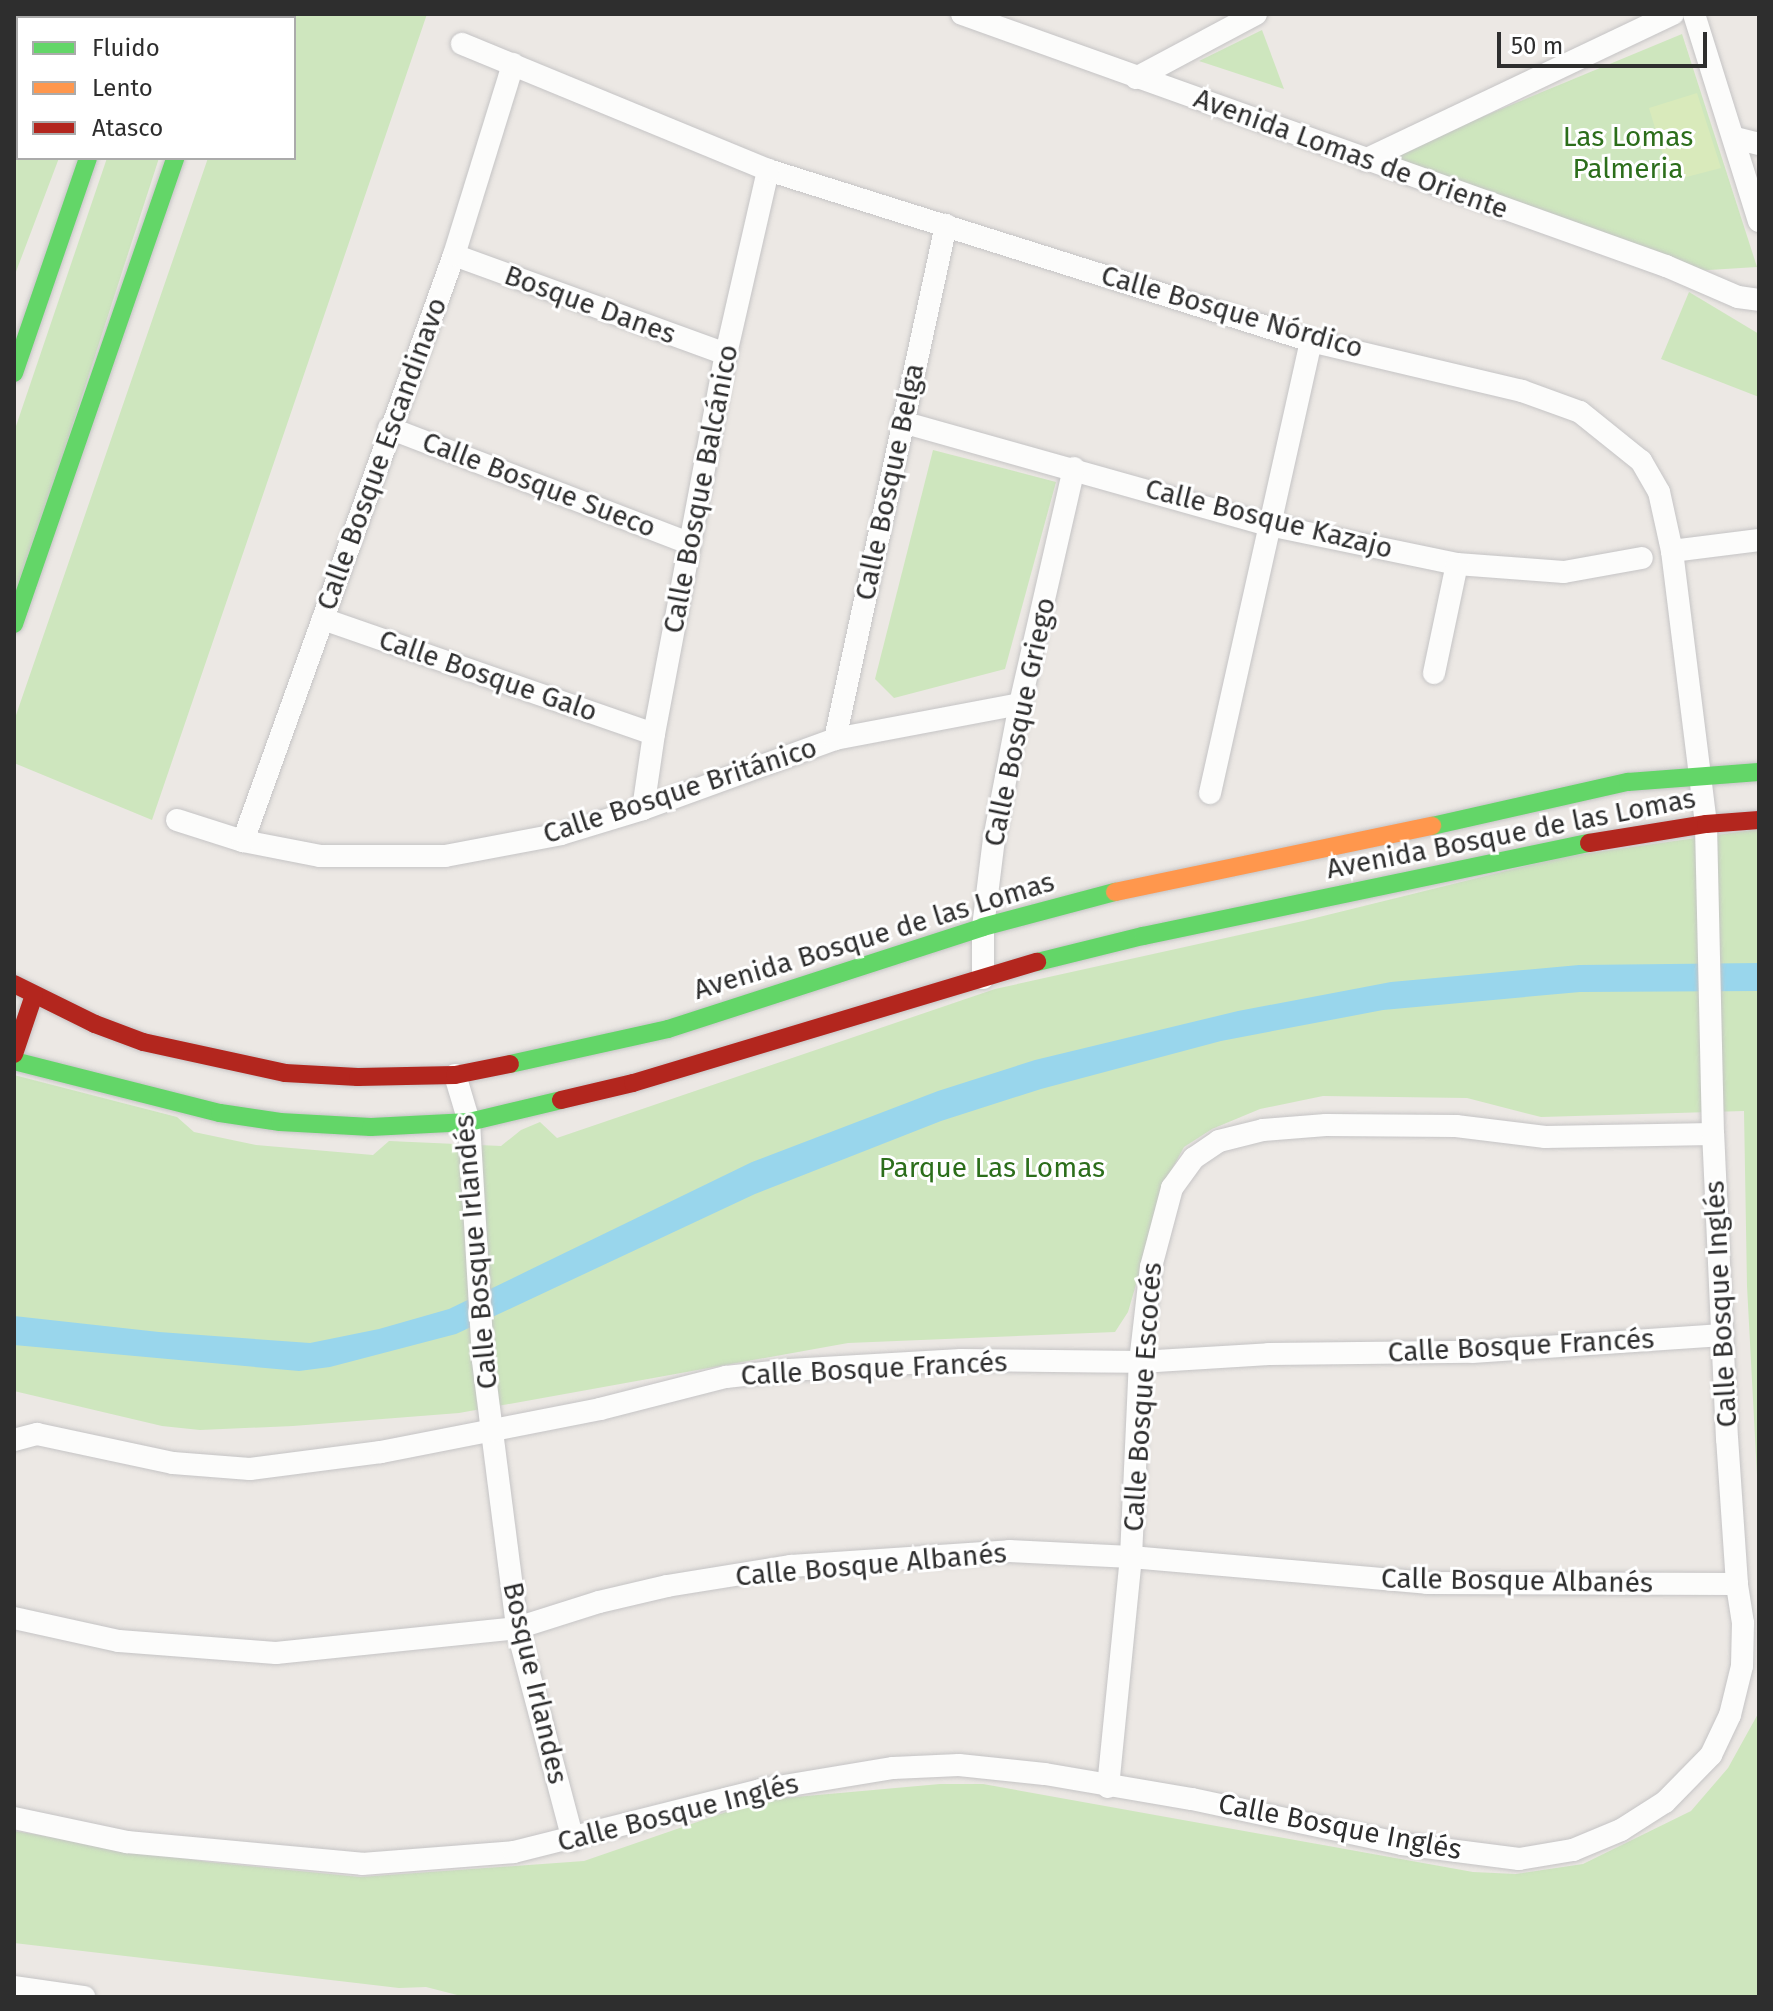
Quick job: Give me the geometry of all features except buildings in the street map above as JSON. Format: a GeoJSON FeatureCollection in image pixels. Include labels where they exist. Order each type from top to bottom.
{"type":"FeatureCollection","features":[{"type":"Feature","properties":{"kind":"street","name":"Avenida Lomas de Oriente"},"geometry":{"type":"LineString","coordinates":[[962,14],[1666,266],[1749,299],[1759,314]]}},
{"type":"Feature","properties":{"kind":"street"},"geometry":{"type":"LineString","coordinates":[[1136,78],[1256,14]]}},
{"type":"Feature","properties":{"kind":"street"},"geometry":{"type":"LineString","coordinates":[[1365,160],[1673,14]]}},
{"type":"Feature","properties":{"kind":"street"},"geometry":{"type":"LineString","coordinates":[[1694,14],[1759,221]]}},
{"type":"Feature","properties":{"kind":"street","name":"Calle Bosque Nórdico"},"geometry":{"type":"LineString","coordinates":[[462,44],[768,170],[1311,341],[1522,391],[1580,412],[1641,461],[1659,492],[1672,551],[1706,824]]}},
{"type":"Feature","properties":{"kind":"street","name":"Calle Bosque Escandinavo"},"geometry":{"type":"LineString","coordinates":[[243,841],[389,428],[454,255],[513,64]]}},
{"type":"Feature","properties":{"kind":"street"},"geometry":{"type":"LineString","coordinates":[[1735,138],[1759,144]]}},
{"type":"Feature","properties":{"kind":"street"},"geometry":{"type":"LineString","coordinates":[[14,373],[87,160]]}},
{"type":"Feature","properties":{"kind":"street"},"geometry":{"type":"LineString","coordinates":[[14,624],[174,160]]}},
{"type":"Feature","properties":{"kind":"street","name":"Calle Bosque Balcánico"},"geometry":{"type":"LineString","coordinates":[[643,809],[689,543],[726,354],[768,170]]}},
{"type":"Feature","properties":{"kind":"street","name":"Calle Bosque Belga"},"geometry":{"type":"LineString","coordinates":[[835,739],[946,225]]}},
{"type":"Feature","properties":{"kind":"street","name":"Bosque Danes"},"geometry":{"type":"LineString","coordinates":[[454,255],[726,354]]}},
{"type":"Feature","properties":{"kind":"street"},"geometry":{"type":"LineString","coordinates":[[1210,793],[1311,341]]}},
{"type":"Feature","properties":{"kind":"street","name":"Calle Bosque Kazajo"},"geometry":{"type":"LineString","coordinates":[[902,422],[1269,525],[1457,564],[1564,572],[1642,558]]}},
{"type":"Feature","properties":{"kind":"street","name":"Calle Bosque Sueco"},"geometry":{"type":"LineString","coordinates":[[389,428],[689,543]]}},
{"type":"Feature","properties":{"kind":"street","name":"Calle Bosque Griego"},"geometry":{"type":"LineString","coordinates":[[983,978],[983,927],[994,839],[1020,704],[1074,468]]}},
{"type":"Feature","properties":{"kind":"street"},"geometry":{"type":"LineString","coordinates":[[1672,551],[1759,540]]}},
{"type":"Feature","properties":{"kind":"street"},"geometry":{"type":"LineString","coordinates":[[1434,673],[1457,564]]}},
{"type":"Feature","properties":{"kind":"street","name":"Calle Bosque Galo"},"geometry":{"type":"LineString","coordinates":[[323,619],[654,734]]}},
{"type":"Feature","properties":{"kind":"street","name":"Calle Bosque Británico"},"geometry":{"type":"LineString","coordinates":[[177,820],[243,841],[320,856],[445,856],[561,834],[643,809],[835,739],[1020,704]]}},
{"type":"Feature","properties":{"kind":"street","name":"Avenida Bosque de las Lomas"},"geometry":{"type":"LineString","coordinates":[[14,1061],[220,1113],[280,1122],[371,1127],[469,1122],[633,1083],[1033,963],[1214,897],[1628,782],[1702,773],[1759,772]]}},
{"type":"Feature","properties":{"kind":"street","name":"Avenida Bosque de las Lomas"},"geometry":{"type":"LineString","coordinates":[[14,984],[143,1042],[285,1073],[358,1077],[455,1075],[585,1050],[668,1029],[983,927],[1120,891],[1214,897],[1706,824],[1759,820]]}},
{"type":"Feature","properties":{"kind":"street","name":"Calle Bosque Inglés"},"geometry":{"type":"LineString","coordinates":[[14,1818],[127,1842],[362,1864],[501,1853],[573,1840],[760,1790],[893,1768],[959,1765],[1045,1774],[1192,1799],[1402,1844],[1519,1859],[1573,1850],[1621,1830],[1665,1802],[1711,1755],[1730,1715],[1742,1666],[1743,1623],[1737,1584],[1713,1134],[1706,824]]}},
{"type":"Feature","properties":{"kind":"street"},"geometry":{"type":"LineString","coordinates":[[14,1054],[34,995]]}},
{"type":"Feature","properties":{"kind":"street","name":"Calle Bosque Irlandés"},"geometry":{"type":"LineString","coordinates":[[455,1075],[469,1122],[483,1361],[492,1429]]}},
{"type":"Feature","properties":{"kind":"street","name":"Calle Bosque Escocés"},"geometry":{"type":"LineString","coordinates":[[1108,1787],[1131,1557],[1140,1362],[1151,1267],[1172,1188],[1194,1158],[1219,1141],[1263,1130],[1326,1125],[1456,1126],[1545,1137],[1713,1134]]}},
{"type":"Feature","properties":{"kind":"street","name":"Calle Bosque Francés"},"geometry":{"type":"LineString","coordinates":[[14,1440],[37,1434],[173,1463],[250,1469],[337,1460],[600,1409],[726,1377],[789,1370],[961,1360],[1140,1362],[1269,1354],[1472,1352],[1722,1335]]}},
{"type":"Feature","properties":{"kind":"street","name":"Bosque Irlandes"},"geometry":{"type":"LineString","coordinates":[[492,1429],[517,1628],[573,1840]]}},
{"type":"Feature","properties":{"kind":"street","name":"Calle Bosque Albanés"},"geometry":{"type":"LineString","coordinates":[[14,1618],[119,1641],[276,1653],[517,1628],[654,1589],[791,1566],[1009,1551],[1131,1557],[1427,1583],[1737,1584]]}},
{"type":"Feature","properties":{"kind":"street"},"geometry":{"type":"LineString","coordinates":[[14,1987],[84,1997]]}},
{"type":"Feature","properties":{"kind":"green space"},"geometry":{"type":"Polygon","coordinates":[[[14,14],[113,14],[16,16],[16,160],[58,160],[14,277],[14,14]]]}},
{"type":"Feature","properties":{"kind":"green space"},"geometry":{"type":"Polygon","coordinates":[[[427,14],[152,820],[14,763],[14,721],[207,160],[296,160],[296,16],[258,16],[427,14]]]}},
{"type":"Feature","properties":{"kind":"green space"},"geometry":{"type":"Polygon","coordinates":[[[1262,30],[1284,89],[1199,61],[1262,30]]]}},
{"type":"Feature","properties":{"kind":"green space","name":"Las Lomas Palmeria"},"geometry":{"type":"Polygon","coordinates":[[[1682,34],[1757,267],[1693,271],[1383,158],[1682,34]]]}},
{"type":"Feature","properties":{"kind":"green space"},"geometry":{"type":"Polygon","coordinates":[[[1697,93],[1721,168],[1671,181],[1649,108],[1697,93]]]}},
{"type":"Feature","properties":{"kind":"green space"},"geometry":{"type":"Polygon","coordinates":[[[106,160],[158,160],[14,606],[14,432],[106,160]]]}},
{"type":"Feature","properties":{"kind":"green space"},"geometry":{"type":"Polygon","coordinates":[[[1689,292],[1759,334],[1759,397],[1661,359],[1689,292]]]}},
{"type":"Feature","properties":{"kind":"green space"},"geometry":{"type":"Polygon","coordinates":[[[933,450],[1056,482],[1005,669],[894,698],[875,679],[933,450]]]}},
{"type":"Feature","properties":{"kind":"green space","name":"Parque Las Lomas"},"geometry":{"type":"Polygon","coordinates":[[[1759,829],[1759,1513],[1747,1286],[1744,1111],[1541,1117],[1467,1098],[1323,1096],[1260,1109],[1212,1129],[1184,1147],[1167,1178],[1128,1312],[1115,1332],[848,1343],[459,1413],[293,1426],[200,1430],[162,1426],[14,1391],[14,1075],[177,1117],[194,1132],[256,1145],[373,1155],[389,1141],[501,1146],[521,1130],[540,1122],[557,1138],[995,989],[1303,921],[1562,857],[1759,829]]]}},
{"type":"Feature","properties":{"kind":"green space"},"geometry":{"type":"Polygon","coordinates":[[[1759,1712],[1759,1997],[465,1997],[426,1987],[399,1988],[14,1943],[14,1831],[208,1862],[360,1877],[584,1861],[761,1800],[940,1784],[983,1784],[1473,1872],[1516,1874],[1583,1864],[1691,1811],[1728,1768],[1759,1712]]]}},
{"type":"Feature","properties":{"kind":"water"},"geometry":{"type":"Polygon","coordinates":[[[1759,963],[1759,991],[1580,992],[1383,1010],[1221,1041],[1041,1089],[941,1121],[755,1194],[456,1334],[330,1367],[299,1371],[14,1345],[14,1316],[159,1332],[310,1343],[379,1329],[449,1309],[752,1162],[938,1091],[1035,1060],[1238,1011],[1391,982],[1579,965],[1759,963]]]}},
{"type":"Feature","properties":{"kind":"traffic: fast"},"geometry":{"type":"LineString","coordinates":[[14,373],[87,160]]}},
{"type":"Feature","properties":{"kind":"traffic: fast"},"geometry":{"type":"LineString","coordinates":[[14,624],[174,160]]}},
{"type":"Feature","properties":{"kind":"traffic: fast"},"geometry":{"type":"LineString","coordinates":[[1432,826],[1628,782],[1759,772]]}},
{"type":"Feature","properties":{"kind":"traffic: fast"},"geometry":{"type":"LineString","coordinates":[[1037,962],[1143,936],[1589,843]]}},
{"type":"Feature","properties":{"kind":"traffic: fast"},"geometry":{"type":"LineString","coordinates":[[510,1064],[668,1029],[983,927],[1115,892]]}},
{"type":"Feature","properties":{"kind":"traffic: fast"},"geometry":{"type":"LineString","coordinates":[[14,1061],[220,1113],[280,1122],[371,1127],[469,1122],[561,1100]]}},
{"type":"Feature","properties":{"kind":"traffic: slow"},"geometry":{"type":"LineString","coordinates":[[1115,892],[1432,826]]}},
{"type":"Feature","properties":{"kind":"traffic: jam"},"geometry":{"type":"LineString","coordinates":[[1589,843],[1706,824],[1759,820]]}},
{"type":"Feature","properties":{"kind":"traffic: jam"},"geometry":{"type":"LineString","coordinates":[[561,1100],[633,1083],[1037,962]]}},
{"type":"Feature","properties":{"kind":"traffic: jam"},"geometry":{"type":"LineString","coordinates":[[14,984],[95,1024],[143,1042],[285,1073],[358,1077],[455,1075],[510,1064]]}},
{"type":"Feature","properties":{"kind":"traffic: jam"},"geometry":{"type":"LineString","coordinates":[[14,1054],[34,995]]}}]}
